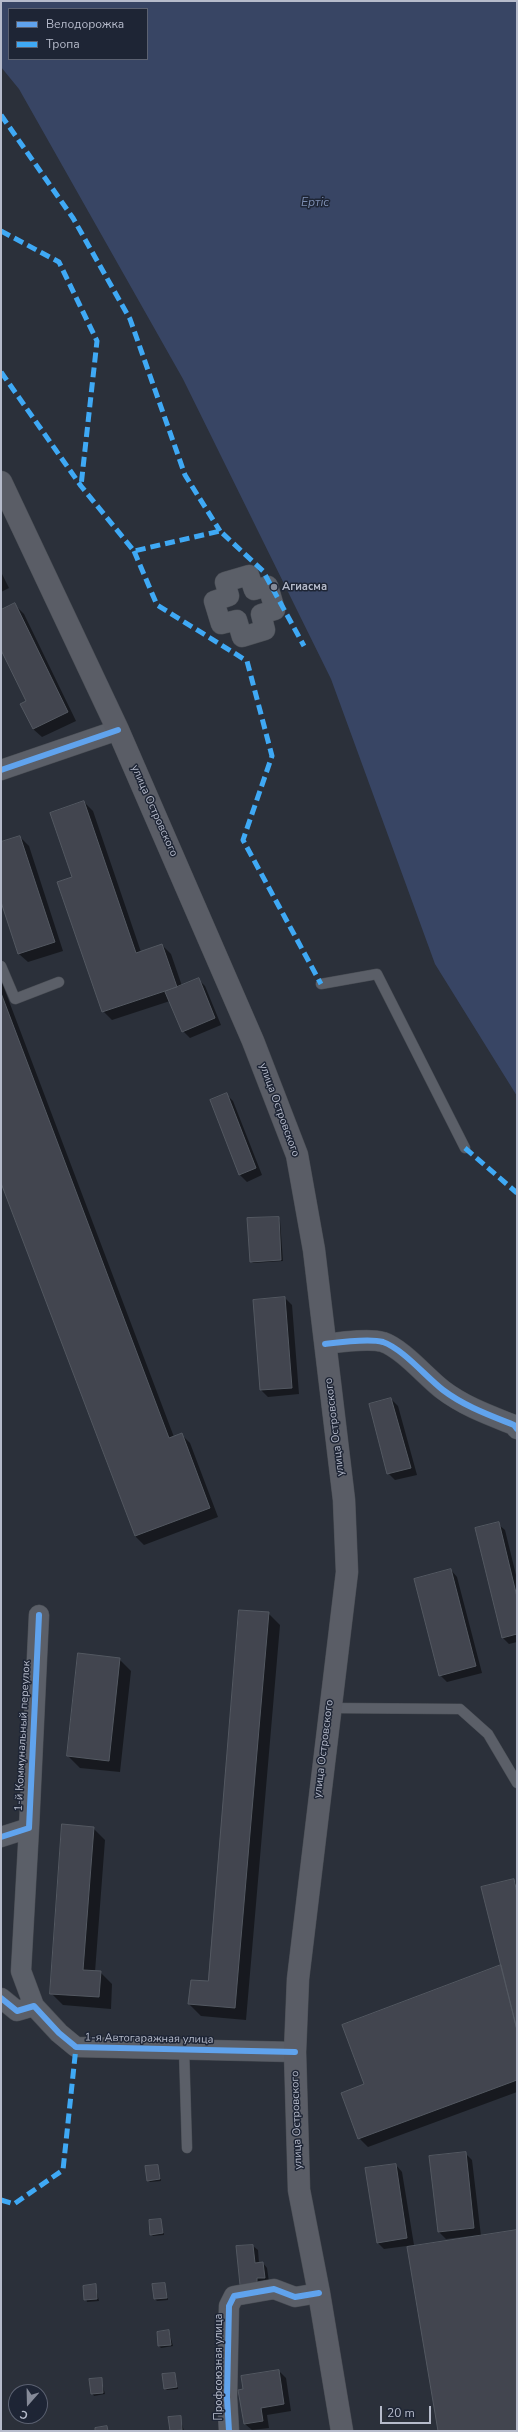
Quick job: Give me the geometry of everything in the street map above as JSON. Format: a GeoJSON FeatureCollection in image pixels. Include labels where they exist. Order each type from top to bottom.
{"type":"FeatureCollection","features":[{"type":"Feature","properties":{"kind":"main road","name":"улица Островского"},"geometry":{"type":"LineString","coordinates":[[1,482],[118,730],[250,1034],[297,1155],[314,1250],[344,1500],[347,1572],[342,1622],[329,1708],[298,1980],[295,2052],[299,2190],[320,2293],[342,2431]]}},
{"type":"Feature","properties":{"kind":"street"},"geometry":{"type":"LineString","coordinates":[[1,770],[118,730]]}},
{"type":"Feature","properties":{"kind":"street"},"geometry":{"type":"LineString","coordinates":[[325,1344],[353,1341],[383,1342],[414,1363],[442,1390],[470,1407],[514,1425],[517,1429]]}},
{"type":"Feature","properties":{"kind":"street","name":"1-й Коммунальный переулок"},"geometry":{"type":"LineString","coordinates":[[34,2006],[21,1971],[39,1615]]}},
{"type":"Feature","properties":{"kind":"street"},"geometry":{"type":"LineString","coordinates":[[1,1837],[29,1828]]}},
{"type":"Feature","properties":{"kind":"street"},"geometry":{"type":"LineString","coordinates":[[1,1998],[17,2011],[34,2006]]}},
{"type":"Feature","properties":{"kind":"street","name":"1-я Автогаражная улица"},"geometry":{"type":"LineString","coordinates":[[34,2006],[59,2033],[76,2047],[295,2052]]}},
{"type":"Feature","properties":{"kind":"street","name":"Профсоюзная улица"},"geometry":{"type":"LineString","coordinates":[[229,2431],[227,2397],[229,2306],[234,2296],[274,2289],[295,2298],[320,2293]]}},
{"type":"Feature","properties":{"kind":"lane"},"geometry":{"type":"LineString","coordinates":[[1,966],[15,999],[59,982]]}},
{"type":"Feature","properties":{"kind":"lane"},"geometry":{"type":"LineString","coordinates":[[321,984],[377,974],[465,1148]]}},
{"type":"Feature","properties":{"kind":"lane"},"geometry":{"type":"LineString","coordinates":[[329,1708],[460,1709],[488,1734],[517,1783]]}},
{"type":"Feature","properties":{"kind":"lane"},"geometry":{"type":"LineString","coordinates":[[184,2050],[187,2148]]}},
{"type":"Feature","properties":{"kind":"water","name":"Ертіс"},"geometry":{"type":"Polygon","coordinates":[[[1,1],[517,1],[517,1096],[435,964],[331,679],[183,379],[19,89],[1,67],[1,1]]]}},
{"type":"Feature","properties":{"kind":"building"},"geometry":{"type":"Polygon","coordinates":[[[15,603],[68,712],[33,729],[20,704],[26,701],[1,650],[1,610],[15,603]]]}},
{"type":"Feature","properties":{"kind":"building"},"geometry":{"type":"Polygon","coordinates":[[[84,801],[136,953],[162,944],[177,987],[102,1012],[57,882],[72,877],[50,813],[84,801]]]}},
{"type":"Feature","properties":{"kind":"building"},"geometry":{"type":"Polygon","coordinates":[[[20,836],[55,942],[18,954],[1,902],[1,842],[20,836]]]}},
{"type":"Feature","properties":{"kind":"building"},"geometry":{"type":"Polygon","coordinates":[[[199,978],[215,1018],[182,1032],[165,992],[199,978]]]}},
{"type":"Feature","properties":{"kind":"building"},"geometry":{"type":"Polygon","coordinates":[[[1,993],[169,1438],[182,1433],[210,1508],[135,1536],[1,1183],[1,993]]]}},
{"type":"Feature","properties":{"kind":"building"},"geometry":{"type":"Polygon","coordinates":[[[227,1093],[256,1168],[239,1175],[210,1100],[227,1093]]]}},
{"type":"Feature","properties":{"kind":"building"},"geometry":{"type":"Polygon","coordinates":[[[279,1217],[281,1260],[250,1262],[247,1218],[279,1217]]]}},
{"type":"Feature","properties":{"kind":"building"},"geometry":{"type":"Polygon","coordinates":[[[285,1297],[292,1388],[260,1390],[253,1300],[285,1297]]]}},
{"type":"Feature","properties":{"kind":"building"},"geometry":{"type":"Polygon","coordinates":[[[391,1398],[411,1468],[387,1474],[369,1404],[391,1398]]]}},
{"type":"Feature","properties":{"kind":"building"},"geometry":{"type":"Polygon","coordinates":[[[499,1522],[517,1597],[517,1634],[502,1638],[475,1528],[499,1522]]]}},
{"type":"Feature","properties":{"kind":"building"},"geometry":{"type":"Polygon","coordinates":[[[451,1569],[476,1666],[439,1676],[414,1579],[451,1569]]]}},
{"type":"Feature","properties":{"kind":"building"},"geometry":{"type":"Polygon","coordinates":[[[239,1610],[269,1612],[235,2008],[188,2004],[191,1980],[208,1981],[239,1610]]]}},
{"type":"Feature","properties":{"kind":"building"},"geometry":{"type":"Polygon","coordinates":[[[78,1653],[120,1658],[109,1761],[67,1756],[78,1653]]]}},
{"type":"Feature","properties":{"kind":"building"},"geometry":{"type":"Polygon","coordinates":[[[62,1824],[94,1827],[83,1970],[101,1971],[99,1997],[50,1994],[62,1824]]]}},
{"type":"Feature","properties":{"kind":"building"},"geometry":{"type":"Polygon","coordinates":[[[514,1879],[517,1893],[517,2030],[481,1887],[514,1879]]]}},
{"type":"Feature","properties":{"kind":"building"},"geometry":{"type":"Polygon","coordinates":[[[501,1965],[517,2030],[517,2080],[358,2139],[341,2093],[364,2084],[342,2025],[501,1965]]]}},
{"type":"Feature","properties":{"kind":"building"},"geometry":{"type":"Polygon","coordinates":[[[466,2152],[474,2228],[438,2232],[429,2156],[466,2152]]]}},
{"type":"Feature","properties":{"kind":"building"},"geometry":{"type":"Polygon","coordinates":[[[396,2164],[407,2238],[377,2243],[365,2168],[396,2164]]]}},
{"type":"Feature","properties":{"kind":"building"},"geometry":{"type":"Polygon","coordinates":[[[158,2165],[160,2179],[147,2181],[145,2166],[158,2165]]]}},
{"type":"Feature","properties":{"kind":"building"},"geometry":{"type":"Polygon","coordinates":[[[161,2219],[163,2233],[150,2235],[149,2220],[161,2219]]]}},
{"type":"Feature","properties":{"kind":"building"},"geometry":{"type":"Polygon","coordinates":[[[517,2230],[517,2431],[438,2431],[407,2247],[517,2230]]]}},
{"type":"Feature","properties":{"kind":"building"},"geometry":{"type":"Polygon","coordinates":[[[253,2245],[255,2263],[263,2262],[265,2278],[257,2278],[257,2284],[240,2285],[236,2246],[253,2245]]]}},
{"type":"Feature","properties":{"kind":"building"},"geometry":{"type":"Polygon","coordinates":[[[165,2283],[167,2298],[154,2299],[152,2284],[165,2283]]]}},
{"type":"Feature","properties":{"kind":"building"},"geometry":{"type":"Polygon","coordinates":[[[96,2284],[97,2299],[84,2300],[83,2286],[96,2284]]]}},
{"type":"Feature","properties":{"kind":"building"},"geometry":{"type":"Polygon","coordinates":[[[169,2330],[171,2345],[158,2346],[157,2332],[169,2330]]]}},
{"type":"Feature","properties":{"kind":"building"},"geometry":{"type":"Polygon","coordinates":[[[279,2370],[284,2404],[261,2408],[263,2421],[244,2424],[238,2390],[243,2389],[241,2376],[279,2370]]]}},
{"type":"Feature","properties":{"kind":"building"},"geometry":{"type":"Polygon","coordinates":[[[175,2373],[177,2387],[164,2389],[162,2374],[175,2373]]]}},
{"type":"Feature","properties":{"kind":"building"},"geometry":{"type":"Polygon","coordinates":[[[102,2378],[103,2393],[91,2394],[89,2379],[102,2378]]]}},
{"type":"Feature","properties":{"kind":"building"},"geometry":{"type":"Polygon","coordinates":[[[181,2416],[182,2430],[170,2431],[168,2417],[181,2416]]]}},
{"type":"Feature","properties":{"kind":"building"},"geometry":{"type":"Polygon","coordinates":[[[107,2426],[108,2431],[95,2431],[95,2428],[107,2426]]]}},
{"type":"Feature","properties":{"kind":"marked path"},"geometry":{"type":"LineString","coordinates":[[1,115],[73,218],[130,319],[185,475],[220,531]]}},
{"type":"Feature","properties":{"kind":"marked path"},"geometry":{"type":"LineString","coordinates":[[1,231],[59,262],[97,341],[81,486]]}},
{"type":"Feature","properties":{"kind":"marked path"},"geometry":{"type":"LineString","coordinates":[[1,372],[81,486],[134,551],[220,531],[263,571],[304,646]]}},
{"type":"Feature","properties":{"kind":"marked path"},"geometry":{"type":"LineString","coordinates":[[134,551],[157,605],[247,661],[272,756],[243,840],[321,984]]}},
{"type":"Feature","properties":{"kind":"marked path"},"geometry":{"type":"LineString","coordinates":[[465,1148],[517,1193]]}},
{"type":"Feature","properties":{"kind":"marked path"},"geometry":{"type":"LineString","coordinates":[[1,2200],[14,2204],[63,2170],[76,2047]]}},
{"type":"Feature","properties":{"kind":"cycle path"},"geometry":{"type":"LineString","coordinates":[[1,770],[118,730]]}},
{"type":"Feature","properties":{"kind":"cycle path"},"geometry":{"type":"LineString","coordinates":[[325,1344],[363,1340],[383,1342],[398,1351],[451,1396],[477,1410],[514,1425],[517,1429]]}},
{"type":"Feature","properties":{"kind":"cycle path"},"geometry":{"type":"LineString","coordinates":[[1,1837],[29,1828],[39,1615]]}},
{"type":"Feature","properties":{"kind":"cycle path"},"geometry":{"type":"LineString","coordinates":[[1,1998],[17,2011],[34,2006],[59,2033],[76,2047],[295,2052]]}},
{"type":"Feature","properties":{"kind":"cycle path"},"geometry":{"type":"LineString","coordinates":[[229,2431],[227,2397],[229,2306],[234,2296],[274,2289],[295,2297],[319,2293]]}},
{"type":"Feature","properties":{"kind":"place","name":"Агиасма"},"geometry":{"type":"Point","coordinates":[274,587]}}]}
